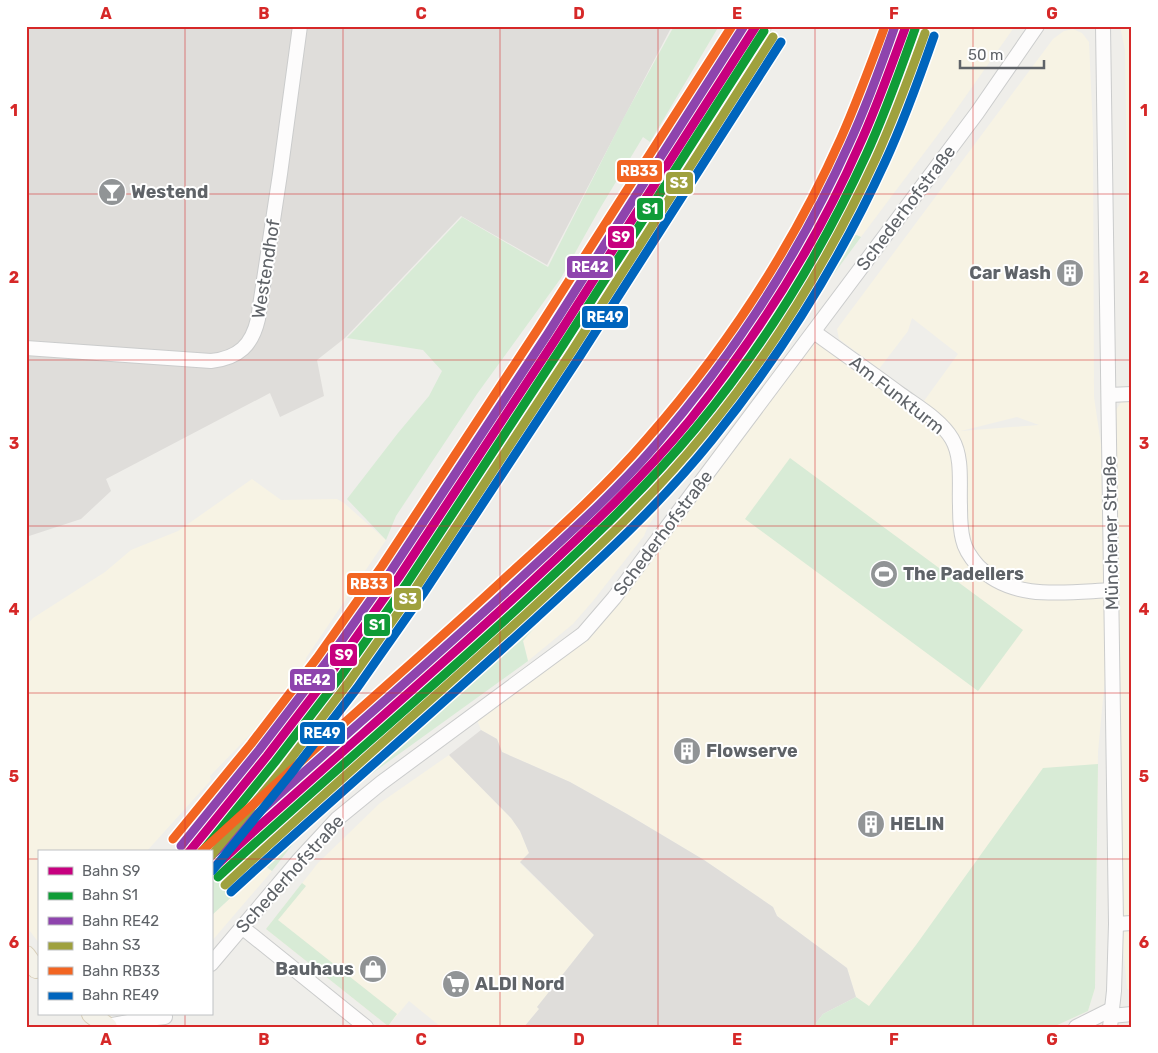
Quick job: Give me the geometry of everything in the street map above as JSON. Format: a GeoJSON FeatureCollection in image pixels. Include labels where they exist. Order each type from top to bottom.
{"type":"FeatureCollection","features":[{"type":"Feature","properties":{"kind":"main road"},"geometry":{"type":"LineString","coordinates":[[94,1016],[107,1026]]}},
{"type":"Feature","properties":{"kind":"street","name":"Westendhof"},"geometry":{"type":"LineString","coordinates":[[26,348],[223,360],[234,355],[247,345],[258,319],[300,26]]}},
{"type":"Feature","properties":{"kind":"street","name":"Schederhofstraße"},"geometry":{"type":"LineString","coordinates":[[212,963],[298,860],[337,819],[381,783],[584,634],[614,598],[814,332],[977,113],[1037,26]]}},
{"type":"Feature","properties":{"kind":"street","name":"Münchener Straße"},"geometry":{"type":"LineString","coordinates":[[1091,26],[1103,33],[1116,924],[1111,1017]]}},
{"type":"Feature","properties":{"kind":"street","name":"Am Funkturm"},"geometry":{"type":"LineString","coordinates":[[814,332],[928,414],[951,437],[957,448],[959,458],[962,539],[974,561],[989,576],[1006,586],[1027,591],[1112,590]]}},
{"type":"Feature","properties":{"kind":"street"},"geometry":{"type":"LineString","coordinates":[[1109,394],[1132,394]]}},
{"type":"Feature","properties":{"kind":"street"},"geometry":{"type":"LineString","coordinates":[[1116,924],[1132,923]]}},
{"type":"Feature","properties":{"kind":"street"},"geometry":{"type":"LineString","coordinates":[[243,928],[366,1027]]}},
{"type":"Feature","properties":{"kind":"street"},"geometry":{"type":"LineString","coordinates":[[1076,1027],[1111,1017],[1132,1014]]}},
{"type":"Feature","properties":{"kind":"street"},"geometry":{"type":"LineString","coordinates":[[107,1026],[139,1020],[163,1019]]}},
{"type":"Feature","properties":{"kind":"shaded area"},"geometry":{"type":"Polygon","coordinates":[[[26,26],[672,26],[547,265],[461,216],[345,338],[317,360],[324,396],[280,417],[270,393],[106,479],[111,491],[81,519],[26,537],[26,26]]]}},
{"type":"Feature","properties":{"kind":"shaded area"},"geometry":{"type":"Polygon","coordinates":[[[929,26],[1015,26],[949,120],[861,237],[835,225],[891,93],[914,32],[924,39],[929,26]]]}},
{"type":"Feature","properties":{"kind":"shaded area"},"geometry":{"type":"Polygon","coordinates":[[[1120,26],[1132,26],[1132,991],[1127,989],[1123,946],[1116,410],[1130,388],[1125,50],[1120,26]]]}},
{"type":"Feature","properties":{"kind":"shaded area"},"geometry":{"type":"Polygon","coordinates":[[[1073,29],[1082,33],[1089,42],[1093,131],[1094,397],[1108,492],[1109,636],[1098,752],[1095,988],[1088,1011],[1053,1027],[869,1007],[856,997],[847,968],[777,916],[773,907],[704,860],[627,814],[570,782],[502,752],[497,739],[481,730],[477,720],[587,637],[816,338],[939,426],[956,431],[924,401],[958,354],[912,318],[908,331],[879,369],[839,339],[837,329],[1053,39],[1064,31],[1073,29]],[[1017,417],[961,431],[1039,425],[1017,417]]]}},
{"type":"Feature","properties":{"kind":"shaded area"},"geometry":{"type":"Polygon","coordinates":[[[679,456],[692,466],[648,526],[644,536],[573,624],[528,661],[523,641],[676,470],[679,456]]]}},
{"type":"Feature","properties":{"kind":"shaded area"},"geometry":{"type":"Polygon","coordinates":[[[252,479],[281,500],[337,499],[386,540],[306,658],[305,667],[268,716],[210,776],[211,780],[148,850],[38,850],[38,942],[26,926],[26,626],[33,618],[105,572],[131,550],[178,531],[252,479]]]}},
{"type":"Feature","properties":{"kind":"shaded area"},"geometry":{"type":"Polygon","coordinates":[[[481,730],[497,739],[502,752],[570,782],[627,814],[704,860],[773,907],[777,916],[847,968],[856,997],[823,1014],[813,1027],[524,1027],[539,1009],[537,1007],[594,935],[520,862],[529,853],[520,831],[511,818],[449,755],[481,730]]]}},
{"type":"Feature","properties":{"kind":"shaded area"},"geometry":{"type":"Polygon","coordinates":[[[449,755],[511,818],[520,831],[529,853],[520,863],[594,935],[537,1007],[539,1009],[524,1027],[441,1027],[409,1001],[388,1026],[266,929],[318,863],[380,803],[449,755]]]}},
{"type":"Feature","properties":{"kind":"shaded area"},"geometry":{"type":"Polygon","coordinates":[[[265,866],[272,871],[212,941],[212,915],[265,866]]]}},
{"type":"Feature","properties":{"kind":"green space"},"geometry":{"type":"Polygon","coordinates":[[[674,26],[719,26],[650,142],[643,137],[561,278],[477,394],[396,516],[386,540],[347,499],[429,396],[442,371],[423,350],[347,338],[462,217],[548,267],[623,119],[674,26]]]}},
{"type":"Feature","properties":{"kind":"green space"},"geometry":{"type":"Polygon","coordinates":[[[763,26],[774,26],[383,626],[275,770],[203,850],[201,846],[251,782],[300,724],[380,619],[561,342],[763,26]]]}},
{"type":"Feature","properties":{"kind":"green space"},"geometry":{"type":"Polygon","coordinates":[[[829,223],[861,237],[760,374],[751,369],[737,389],[745,395],[701,454],[681,439],[730,378],[782,305],[829,223]]]}},
{"type":"Feature","properties":{"kind":"green space"},"geometry":{"type":"Polygon","coordinates":[[[671,451],[679,456],[676,470],[523,641],[528,661],[356,785],[309,823],[272,871],[265,866],[212,915],[212,881],[317,782],[472,649],[584,545],[652,475],[671,451]]]}},
{"type":"Feature","properties":{"kind":"green space","name":"The Padellers"},"geometry":{"type":"Polygon","coordinates":[[[790,458],[1023,630],[978,691],[745,519],[790,458]]]}},
{"type":"Feature","properties":{"kind":"green space"},"geometry":{"type":"Polygon","coordinates":[[[1098,764],[1095,988],[1088,1011],[1053,1027],[813,1027],[823,1014],[856,997],[869,1006],[916,945],[1043,768],[1098,764]]]}},
{"type":"Feature","properties":{"kind":"green space"},"geometry":{"type":"Polygon","coordinates":[[[302,883],[306,886],[278,920],[397,1014],[388,1026],[266,929],[302,883]]]}},
{"type":"Feature","properties":{"kind":"rail line","name":"RB33"},"geometry":{"type":"LineString","coordinates":[[173,839],[251,744],[317,658],[382,566],[538,329],[732,26]]}},
{"type":"Feature","properties":{"kind":"rail line","name":"RE42"},"geometry":{"type":"LineString","coordinates":[[181,846],[259,750],[325,664],[391,571],[547,335],[744,26]]}},
{"type":"Feature","properties":{"kind":"rail line","name":"S9"},"geometry":{"type":"LineString","coordinates":[[191,850],[267,756],[333,670],[399,577],[555,340],[756,26]]}},
{"type":"Feature","properties":{"kind":"rail line","name":"RB33"},"geometry":{"type":"LineString","coordinates":[[203,850],[557,530],[629,459],[675,406],[755,296],[801,219],[841,138],[885,26]]}},
{"type":"Feature","properties":{"kind":"rail line","name":"RE42"},"geometry":{"type":"LineString","coordinates":[[212,855],[472,623],[583,520],[637,466],[683,412],[711,377],[763,302],[809,225],[856,129],[895,26]]}},
{"type":"Feature","properties":{"kind":"rail line","name":"S9"},"geometry":{"type":"LineString","coordinates":[[212,869],[560,555],[627,490],[690,420],[739,356],[762,322],[824,218],[866,131],[906,26]]}},
{"type":"Feature","properties":{"kind":"rail line","name":"S1"},"geometry":{"type":"LineString","coordinates":[[218,877],[481,642],[564,565],[609,522],[695,429],[768,332],[790,298],[830,227],[849,192],[873,140],[915,29]]}},
{"type":"Feature","properties":{"kind":"rail line","name":"S1"},"geometry":{"type":"LineString","coordinates":[[204,850],[341,676],[407,583],[563,345],[764,31]]}},
{"type":"Feature","properties":{"kind":"rail line","name":"S3"},"geometry":{"type":"LineString","coordinates":[[225,885],[572,571],[640,505],[704,434],[754,370],[820,267],[883,143],[925,33]]}},
{"type":"Feature","properties":{"kind":"rail line","name":"RE49"},"geometry":{"type":"LineString","coordinates":[[231,892],[581,577],[671,488],[712,440],[762,375],[785,341],[848,236],[892,147],[934,36]]}},
{"type":"Feature","properties":{"kind":"rail line","name":"S3"},"geometry":{"type":"LineString","coordinates":[[212,855],[283,769],[349,682],[415,589],[572,351],[773,37]]}},
{"type":"Feature","properties":{"kind":"rail line","name":"RE49"},"geometry":{"type":"LineString","coordinates":[[212,871],[290,775],[357,688],[423,594],[580,356],[781,42]]}},
{"type":"Feature","properties":{"kind":"place","name":"Westend"},"geometry":{"type":"Point","coordinates":[112,192]}},
{"type":"Feature","properties":{"kind":"place","name":"Car Wash"},"geometry":{"type":"Point","coordinates":[1070,273]}},
{"type":"Feature","properties":{"kind":"place","name":"The Padellers"},"geometry":{"type":"Point","coordinates":[884,574]}},
{"type":"Feature","properties":{"kind":"place","name":"Flowserve"},"geometry":{"type":"Point","coordinates":[687,751]}},
{"type":"Feature","properties":{"kind":"place","name":"HELIN"},"geometry":{"type":"Point","coordinates":[871,824]}},
{"type":"Feature","properties":{"kind":"place","name":"Bauhaus"},"geometry":{"type":"Point","coordinates":[373,969]}},
{"type":"Feature","properties":{"kind":"place","name":"ALDI Nord"},"geometry":{"type":"Point","coordinates":[456,984]}}]}
